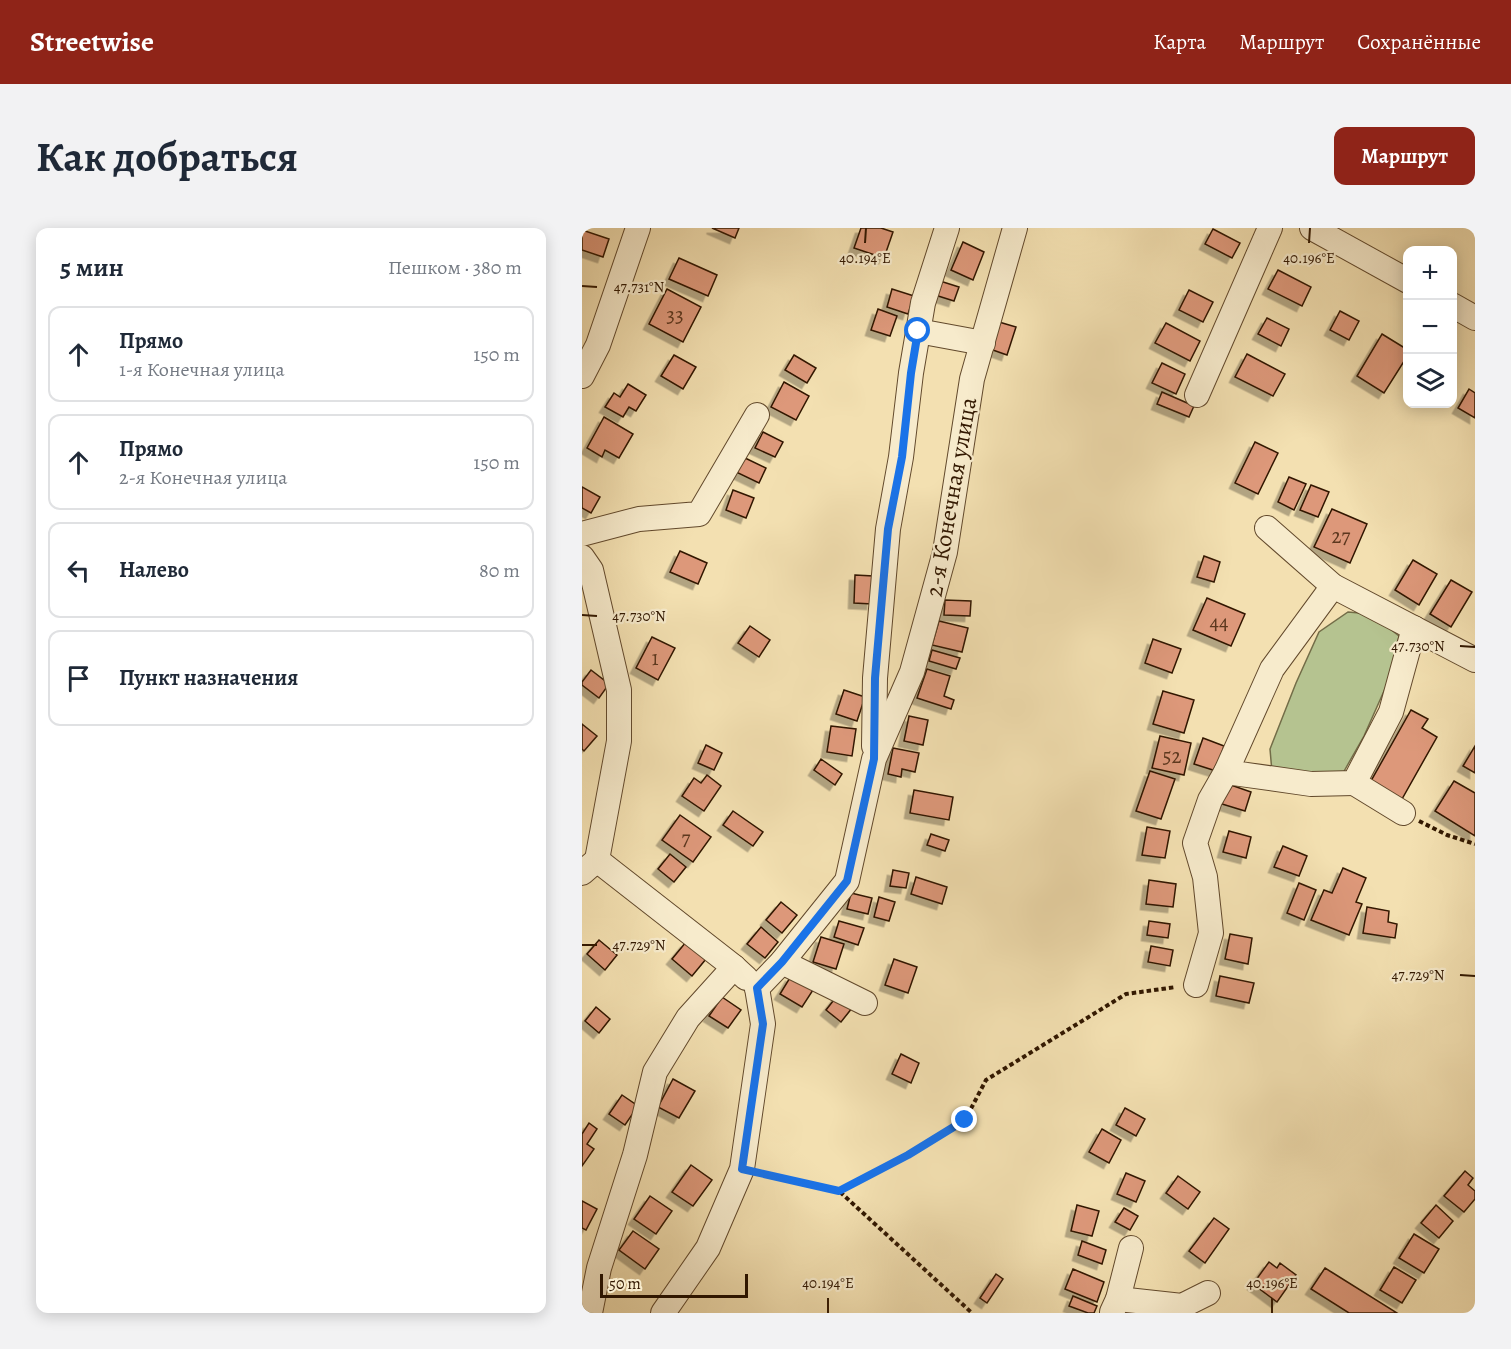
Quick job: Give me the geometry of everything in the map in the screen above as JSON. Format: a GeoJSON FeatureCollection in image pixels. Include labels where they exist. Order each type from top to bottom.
{"type":"FeatureCollection","features":[{"type":"Feature","properties":{"kind":"street"},"geometry":{"type":"LineString","coordinates":[[582,376],[590,342],[638,228]]}},
{"type":"Feature","properties":{"kind":"street"},"geometry":{"type":"LineString","coordinates":[[874,759],[875,678],[888,529],[902,457],[911,373],[923,303],[947,228]]}},
{"type":"Feature","properties":{"kind":"street","name":"2-я Конечная улица"},"geometry":{"type":"LineString","coordinates":[[757,988],[782,962],[847,881],[874,759],[912,672],[945,552],[972,379],[1015,228]]}},
{"type":"Feature","properties":{"kind":"street"},"geometry":{"type":"LineString","coordinates":[[1197,395],[1270,228]]}},
{"type":"Feature","properties":{"kind":"street"},"geometry":{"type":"LineString","coordinates":[[1312,228],[1403,278]]}},
{"type":"Feature","properties":{"kind":"street"},"geometry":{"type":"LineString","coordinates":[[1457,308],[1475,318]]}},
{"type":"Feature","properties":{"kind":"street"},"geometry":{"type":"LineString","coordinates":[[918,331],[982,343]]}},
{"type":"Feature","properties":{"kind":"street"},"geometry":{"type":"LineString","coordinates":[[582,534],[639,519],[699,514],[757,415]]}},
{"type":"Feature","properties":{"kind":"street"},"geometry":{"type":"LineString","coordinates":[[1267,528],[1333,586],[1475,660]]}},
{"type":"Feature","properties":{"kind":"street"},"geometry":{"type":"LineString","coordinates":[[582,557],[591,570],[619,690],[619,741],[589,866],[734,967],[757,988],[763,1024],[742,1169],[708,1248],[663,1313]]}},
{"type":"Feature","properties":{"kind":"street"},"geometry":{"type":"LineString","coordinates":[[1196,985],[1211,933],[1205,878],[1195,843],[1210,800],[1226,772],[1272,669],[1333,586]]}},
{"type":"Feature","properties":{"kind":"street"},"geometry":{"type":"LineString","coordinates":[[1354,783],[1391,712],[1414,628]]}},
{"type":"Feature","properties":{"kind":"street"},"geometry":{"type":"LineString","coordinates":[[1226,772],[1311,784],[1354,783],[1403,813]]}},
{"type":"Feature","properties":{"kind":"street"},"geometry":{"type":"LineString","coordinates":[[782,962],[865,1002]]}},
{"type":"Feature","properties":{"kind":"street"},"geometry":{"type":"LineString","coordinates":[[590,1313],[599,1268],[635,1155],[655,1072],[688,1018],[734,967]]}},
{"type":"Feature","properties":{"kind":"street"},"geometry":{"type":"LineString","coordinates":[[1131,1248],[1115,1306],[1182,1306],[1208,1293]]}},
{"type":"Feature","properties":{"kind":"path"},"geometry":{"type":"LineString","coordinates":[[1403,813],[1447,835],[1475,844]]}},
{"type":"Feature","properties":{"kind":"path"},"geometry":{"type":"LineString","coordinates":[[839,1191],[908,1155],[965,1120],[986,1080],[1126,994],[1196,985]]}},
{"type":"Feature","properties":{"kind":"path"},"geometry":{"type":"LineString","coordinates":[[742,1169],[839,1191],[972,1313]]}},
{"type":"Feature","properties":{"kind":"green space"},"geometry":{"type":"Polygon","coordinates":[[[1348,612],[1371,614],[1399,636],[1392,673],[1364,736],[1343,773],[1272,772],[1270,749],[1319,632],[1348,612]]]}},
{"type":"Feature","properties":{"kind":"building"},"geometry":{"type":"Polygon","coordinates":[[[712,228],[739,228],[735,238],[712,228]]]}},
{"type":"Feature","properties":{"kind":"building"},"geometry":{"type":"Polygon","coordinates":[[[861,228],[881,228],[893,232],[884,258],[854,248],[861,228]]]}},
{"type":"Feature","properties":{"kind":"building"},"geometry":{"type":"Polygon","coordinates":[[[1213,229],[1240,243],[1232,258],[1205,244],[1213,229]]]}},
{"type":"Feature","properties":{"kind":"building"},"geometry":{"type":"Polygon","coordinates":[[[582,230],[609,239],[603,257],[582,250],[582,230]]]}},
{"type":"Feature","properties":{"kind":"building"},"geometry":{"type":"Polygon","coordinates":[[[963,242],[984,252],[973,280],[951,270],[963,242]]]}},
{"type":"Feature","properties":{"kind":"building"},"geometry":{"type":"Polygon","coordinates":[[[679,258],[717,275],[708,296],[669,279],[679,258]]]}},
{"type":"Feature","properties":{"kind":"building"},"geometry":{"type":"Polygon","coordinates":[[[1278,270],[1311,287],[1302,306],[1268,289],[1278,270]]]}},
{"type":"Feature","properties":{"kind":"building"},"geometry":{"type":"Polygon","coordinates":[[[940,281],[959,287],[954,301],[935,295],[940,281]]]}},
{"type":"Feature","properties":{"kind":"building"},"geometry":{"type":"Polygon","coordinates":[[[667,289],[701,307],[683,342],[649,324],[667,289]]]}},
{"type":"Feature","properties":{"kind":"building"},"geometry":{"type":"Polygon","coordinates":[[[892,289],[914,296],[908,314],[887,307],[892,289]]]}},
{"type":"Feature","properties":{"kind":"building"},"geometry":{"type":"Polygon","coordinates":[[[1189,290],[1213,302],[1203,322],[1179,310],[1189,290]]]}},
{"type":"Feature","properties":{"kind":"building"},"geometry":{"type":"Polygon","coordinates":[[[878,309],[897,316],[890,336],[871,330],[878,309]]]}},
{"type":"Feature","properties":{"kind":"building"},"geometry":{"type":"Polygon","coordinates":[[[1340,311],[1359,321],[1349,340],[1330,330],[1340,311]]]}},
{"type":"Feature","properties":{"kind":"building"},"geometry":{"type":"Polygon","coordinates":[[[1267,318],[1289,329],[1281,346],[1258,334],[1267,318]]]}},
{"type":"Feature","properties":{"kind":"building"},"geometry":{"type":"Polygon","coordinates":[[[999,322],[1016,327],[1007,355],[990,349],[999,322]]]}},
{"type":"Feature","properties":{"kind":"building"},"geometry":{"type":"Polygon","coordinates":[[[1166,323],[1200,341],[1190,361],[1155,343],[1166,323]]]}},
{"type":"Feature","properties":{"kind":"building"},"geometry":{"type":"Polygon","coordinates":[[[1382,334],[1403,347],[1403,363],[1384,393],[1357,376],[1382,334]]]}},
{"type":"Feature","properties":{"kind":"building"},"geometry":{"type":"Polygon","coordinates":[[[1247,354],[1285,374],[1273,396],[1235,377],[1247,354]]]}},
{"type":"Feature","properties":{"kind":"building"},"geometry":{"type":"Polygon","coordinates":[[[674,355],[696,367],[683,389],[661,376],[674,355]]]}},
{"type":"Feature","properties":{"kind":"building"},"geometry":{"type":"Polygon","coordinates":[[[794,355],[816,368],[807,383],[785,370],[794,355]]]}},
{"type":"Feature","properties":{"kind":"building"},"geometry":{"type":"Polygon","coordinates":[[[1162,363],[1185,374],[1176,394],[1152,383],[1162,363]]]}},
{"type":"Feature","properties":{"kind":"building"},"geometry":{"type":"Polygon","coordinates":[[[784,382],[809,396],[796,420],[771,407],[784,382]]]}},
{"type":"Feature","properties":{"kind":"building"},"geometry":{"type":"Polygon","coordinates":[[[628,384],[646,395],[636,411],[629,407],[623,417],[605,407],[614,393],[620,397],[628,384]]]}},
{"type":"Feature","properties":{"kind":"building"},"geometry":{"type":"Polygon","coordinates":[[[1469,389],[1475,393],[1475,418],[1458,408],[1469,389]]]}},
{"type":"Feature","properties":{"kind":"building"},"geometry":{"type":"Polygon","coordinates":[[[1162,392],[1194,406],[1189,417],[1157,404],[1162,392]]]}},
{"type":"Feature","properties":{"kind":"building"},"geometry":{"type":"Polygon","coordinates":[[[604,417],[633,434],[619,458],[605,450],[602,457],[587,448],[604,417]]]}},
{"type":"Feature","properties":{"kind":"building"},"geometry":{"type":"Polygon","coordinates":[[[763,432],[783,442],[775,457],[755,448],[763,432]]]}},
{"type":"Feature","properties":{"kind":"building"},"geometry":{"type":"Polygon","coordinates":[[[1255,442],[1278,453],[1258,494],[1235,483],[1255,442]]]}},
{"type":"Feature","properties":{"kind":"building"},"geometry":{"type":"Polygon","coordinates":[[[743,457],[766,468],[759,483],[736,472],[743,457]]]}},
{"type":"Feature","properties":{"kind":"building"},"geometry":{"type":"Polygon","coordinates":[[[1289,477],[1306,484],[1294,510],[1278,502],[1289,477]]]}},
{"type":"Feature","properties":{"kind":"building"},"geometry":{"type":"Polygon","coordinates":[[[1311,485],[1329,492],[1318,517],[1300,510],[1311,485]]]}},
{"type":"Feature","properties":{"kind":"building"},"geometry":{"type":"Polygon","coordinates":[[[582,487],[600,497],[591,513],[582,508],[582,487]]]}},
{"type":"Feature","properties":{"kind":"building"},"geometry":{"type":"Polygon","coordinates":[[[733,490],[754,498],[746,518],[726,510],[733,490]]]}},
{"type":"Feature","properties":{"kind":"building"},"geometry":{"type":"Polygon","coordinates":[[[1332,509],[1367,524],[1350,563],[1314,547],[1332,509]]]}},
{"type":"Feature","properties":{"kind":"building"},"geometry":{"type":"Polygon","coordinates":[[[680,551],[707,563],[698,584],[670,572],[680,551]]]}},
{"type":"Feature","properties":{"kind":"building"},"geometry":{"type":"Polygon","coordinates":[[[1204,556],[1220,562],[1214,582],[1197,577],[1204,556]]]}},
{"type":"Feature","properties":{"kind":"building"},"geometry":{"type":"Polygon","coordinates":[[[1413,560],[1437,574],[1419,605],[1395,590],[1413,560]]]}},
{"type":"Feature","properties":{"kind":"building"},"geometry":{"type":"Polygon","coordinates":[[[855,575],[873,576],[872,604],[854,603],[855,575]]]}},
{"type":"Feature","properties":{"kind":"building"},"geometry":{"type":"Polygon","coordinates":[[[1451,580],[1472,592],[1451,627],[1430,614],[1451,580]]]}},
{"type":"Feature","properties":{"kind":"building"},"geometry":{"type":"Polygon","coordinates":[[[1207,598],[1245,614],[1231,646],[1193,630],[1207,598]]]}},
{"type":"Feature","properties":{"kind":"building"},"geometry":{"type":"Polygon","coordinates":[[[945,600],[971,601],[970,616],[944,615],[945,600]]]}},
{"type":"Feature","properties":{"kind":"building"},"geometry":{"type":"Polygon","coordinates":[[[939,621],[968,628],[962,652],[932,645],[939,621]]]}},
{"type":"Feature","properties":{"kind":"building"},"geometry":{"type":"Polygon","coordinates":[[[750,626],[770,640],[759,657],[738,643],[750,626]]]}},
{"type":"Feature","properties":{"kind":"building"},"geometry":{"type":"Polygon","coordinates":[[[652,637],[675,648],[658,680],[636,668],[652,637]]]}},
{"type":"Feature","properties":{"kind":"building"},"geometry":{"type":"Polygon","coordinates":[[[1153,639],[1181,649],[1172,673],[1145,663],[1153,639]]]}},
{"type":"Feature","properties":{"kind":"building"},"geometry":{"type":"Polygon","coordinates":[[[932,650],[960,658],[956,669],[929,661],[932,650]]]}},
{"type":"Feature","properties":{"kind":"building"},"geometry":{"type":"Polygon","coordinates":[[[927,669],[950,676],[944,696],[954,700],[951,709],[917,698],[927,669]]]}},
{"type":"Feature","properties":{"kind":"building"},"geometry":{"type":"Polygon","coordinates":[[[591,670],[609,684],[599,698],[582,685],[591,670]]]}},
{"type":"Feature","properties":{"kind":"building"},"geometry":{"type":"Polygon","coordinates":[[[844,690],[865,697],[857,721],[836,714],[844,690]]]}},
{"type":"Feature","properties":{"kind":"building"},"geometry":{"type":"Polygon","coordinates":[[[1163,691],[1194,700],[1184,733],[1153,724],[1163,691]]]}},
{"type":"Feature","properties":{"kind":"building"},"geometry":{"type":"Polygon","coordinates":[[[1411,710],[1428,719],[1422,728],[1437,737],[1402,799],[1371,781],[1411,710]]]}},
{"type":"Feature","properties":{"kind":"building"},"geometry":{"type":"Polygon","coordinates":[[[909,716],[928,720],[923,745],[904,741],[909,716]]]}},
{"type":"Feature","properties":{"kind":"building"},"geometry":{"type":"Polygon","coordinates":[[[582,724],[597,736],[584,751],[582,749],[582,724]]]}},
{"type":"Feature","properties":{"kind":"building"},"geometry":{"type":"Polygon","coordinates":[[[831,726],[856,729],[852,756],[827,752],[831,726]]]}},
{"type":"Feature","properties":{"kind":"building"},"geometry":{"type":"Polygon","coordinates":[[[1160,736],[1191,743],[1184,775],[1152,768],[1160,736]]]}},
{"type":"Feature","properties":{"kind":"building"},"geometry":{"type":"Polygon","coordinates":[[[1203,738],[1224,746],[1216,771],[1194,764],[1203,738]]]}},
{"type":"Feature","properties":{"kind":"building"},"geometry":{"type":"Polygon","coordinates":[[[706,745],[722,753],[714,770],[698,763],[706,745]]]}},
{"type":"Feature","properties":{"kind":"building"},"geometry":{"type":"Polygon","coordinates":[[[1475,746],[1475,773],[1463,766],[1475,746]]]}},
{"type":"Feature","properties":{"kind":"building"},"geometry":{"type":"Polygon","coordinates":[[[893,748],[919,753],[915,772],[902,769],[901,777],[888,774],[893,748]]]}},
{"type":"Feature","properties":{"kind":"building"},"geometry":{"type":"Polygon","coordinates":[[[821,759],[842,774],[835,785],[814,770],[821,759]]]}},
{"type":"Feature","properties":{"kind":"building"},"geometry":{"type":"Polygon","coordinates":[[[1150,771],[1175,779],[1161,819],[1136,811],[1150,771]]]}},
{"type":"Feature","properties":{"kind":"building"},"geometry":{"type":"Polygon","coordinates":[[[707,775],[721,786],[704,811],[682,796],[694,778],[701,783],[707,775]]]}},
{"type":"Feature","properties":{"kind":"building"},"geometry":{"type":"Polygon","coordinates":[[[1454,781],[1475,793],[1475,836],[1435,811],[1454,781]]]}},
{"type":"Feature","properties":{"kind":"building"},"geometry":{"type":"Polygon","coordinates":[[[1228,784],[1251,792],[1245,811],[1222,804],[1228,784]]]}},
{"type":"Feature","properties":{"kind":"building"},"geometry":{"type":"Polygon","coordinates":[[[914,790],[953,797],[949,820],[910,813],[914,790]]]}},
{"type":"Feature","properties":{"kind":"building"},"geometry":{"type":"Polygon","coordinates":[[[733,811],[763,832],[753,846],[723,825],[733,811]]]}},
{"type":"Feature","properties":{"kind":"building"},"geometry":{"type":"Polygon","coordinates":[[[680,815],[711,837],[693,862],[662,840],[680,815]]]}},
{"type":"Feature","properties":{"kind":"building"},"geometry":{"type":"Polygon","coordinates":[[[1147,827],[1170,831],[1165,858],[1142,855],[1147,827]]]}},
{"type":"Feature","properties":{"kind":"building"},"geometry":{"type":"Polygon","coordinates":[[[1229,831],[1251,837],[1246,858],[1223,852],[1229,831]]]}},
{"type":"Feature","properties":{"kind":"building"},"geometry":{"type":"Polygon","coordinates":[[[931,834],[949,840],[945,851],[927,845],[931,834]]]}},
{"type":"Feature","properties":{"kind":"building"},"geometry":{"type":"Polygon","coordinates":[[[1283,846],[1307,856],[1299,876],[1274,867],[1283,846]]]}},
{"type":"Feature","properties":{"kind":"building"},"geometry":{"type":"Polygon","coordinates":[[[670,854],[686,867],[674,882],[658,869],[670,854]]]}},
{"type":"Feature","properties":{"kind":"building"},"geometry":{"type":"Polygon","coordinates":[[[1343,868],[1366,878],[1356,902],[1362,904],[1349,935],[1311,920],[1324,890],[1332,893],[1343,868]]]}},
{"type":"Feature","properties":{"kind":"building"},"geometry":{"type":"Polygon","coordinates":[[[893,870],[909,873],[906,888],[890,886],[893,870]]]}},
{"type":"Feature","properties":{"kind":"building"},"geometry":{"type":"Polygon","coordinates":[[[916,877],[947,887],[942,904],[911,894],[916,877]]]}},
{"type":"Feature","properties":{"kind":"building"},"geometry":{"type":"Polygon","coordinates":[[[1149,880],[1176,884],[1173,907],[1146,904],[1149,880]]]}},
{"type":"Feature","properties":{"kind":"building"},"geometry":{"type":"Polygon","coordinates":[[[1299,883],[1316,890],[1304,920],[1287,913],[1299,883]]]}},
{"type":"Feature","properties":{"kind":"building"},"geometry":{"type":"Polygon","coordinates":[[[851,893],[872,898],[868,914],[847,909],[851,893]]]}},
{"type":"Feature","properties":{"kind":"building"},"geometry":{"type":"Polygon","coordinates":[[[879,897],[895,902],[889,921],[874,917],[879,897]]]}},
{"type":"Feature","properties":{"kind":"building"},"geometry":{"type":"Polygon","coordinates":[[[781,902],[797,915],[782,933],[766,920],[781,902]]]}},
{"type":"Feature","properties":{"kind":"building"},"geometry":{"type":"Polygon","coordinates":[[[1367,907],[1389,911],[1388,922],[1397,924],[1395,938],[1363,933],[1367,907]]]}},
{"type":"Feature","properties":{"kind":"building"},"geometry":{"type":"Polygon","coordinates":[[[839,921],[864,928],[858,945],[834,937],[839,921]]]}},
{"type":"Feature","properties":{"kind":"building"},"geometry":{"type":"Polygon","coordinates":[[[1149,921],[1170,924],[1168,938],[1147,935],[1149,921]]]}},
{"type":"Feature","properties":{"kind":"building"},"geometry":{"type":"Polygon","coordinates":[[[761,927],[778,942],[765,958],[747,944],[761,927]]]}},
{"type":"Feature","properties":{"kind":"building"},"geometry":{"type":"Polygon","coordinates":[[[1230,934],[1252,938],[1248,964],[1225,959],[1230,934]]]}},
{"type":"Feature","properties":{"kind":"building"},"geometry":{"type":"Polygon","coordinates":[[[821,937],[844,944],[836,969],[813,962],[821,937]]]}},
{"type":"Feature","properties":{"kind":"building"},"geometry":{"type":"Polygon","coordinates":[[[599,940],[617,955],[605,970],[587,954],[599,940]]]}},
{"type":"Feature","properties":{"kind":"building"},"geometry":{"type":"Polygon","coordinates":[[[686,942],[706,959],[692,976],[672,959],[686,942]]]}},
{"type":"Feature","properties":{"kind":"building"},"geometry":{"type":"Polygon","coordinates":[[[1151,946],[1173,950],[1170,966],[1148,962],[1151,946]]]}},
{"type":"Feature","properties":{"kind":"building"},"geometry":{"type":"Polygon","coordinates":[[[894,959],[917,967],[908,993],[885,985],[894,959]]]}},
{"type":"Feature","properties":{"kind":"building"},"geometry":{"type":"Polygon","coordinates":[[[791,976],[813,990],[802,1007],[780,994],[791,976]]]}},
{"type":"Feature","properties":{"kind":"building"},"geometry":{"type":"Polygon","coordinates":[[[1220,976],[1254,983],[1249,1003],[1216,996],[1220,976]]]}},
{"type":"Feature","properties":{"kind":"building"},"geometry":{"type":"Polygon","coordinates":[[[837,996],[852,1008],[841,1022],[826,1010],[837,996]]]}},
{"type":"Feature","properties":{"kind":"building"},"geometry":{"type":"Polygon","coordinates":[[[722,997],[741,1010],[728,1028],[709,1016],[722,997]]]}},
{"type":"Feature","properties":{"kind":"building"},"geometry":{"type":"Polygon","coordinates":[[[596,1007],[610,1019],[599,1033],[585,1021],[596,1007]]]}},
{"type":"Feature","properties":{"kind":"building"},"geometry":{"type":"Polygon","coordinates":[[[901,1054],[919,1063],[911,1083],[892,1074],[901,1054]]]}},
{"type":"Feature","properties":{"kind":"building"},"geometry":{"type":"Polygon","coordinates":[[[673,1079],[695,1091],[679,1118],[658,1107],[673,1079]]]}},
{"type":"Feature","properties":{"kind":"building"},"geometry":{"type":"Polygon","coordinates":[[[622,1095],[638,1106],[625,1125],[609,1114],[622,1095]]]}},
{"type":"Feature","properties":{"kind":"building"},"geometry":{"type":"Polygon","coordinates":[[[1125,1108],[1145,1119],[1136,1136],[1116,1125],[1125,1108]]]}},
{"type":"Feature","properties":{"kind":"building"},"geometry":{"type":"Polygon","coordinates":[[[589,1123],[597,1129],[587,1144],[594,1149],[582,1166],[582,1134],[589,1123]]]}},
{"type":"Feature","properties":{"kind":"building"},"geometry":{"type":"Polygon","coordinates":[[[1102,1129],[1121,1140],[1109,1163],[1089,1152],[1102,1129]]]}},
{"type":"Feature","properties":{"kind":"building"},"geometry":{"type":"Polygon","coordinates":[[[691,1165],[712,1180],[693,1206],[672,1192],[691,1165]]]}},
{"type":"Feature","properties":{"kind":"building"},"geometry":{"type":"Polygon","coordinates":[[[1465,1171],[1473,1178],[1468,1185],[1475,1191],[1475,1199],[1464,1212],[1444,1196],[1465,1171]]]}},
{"type":"Feature","properties":{"kind":"building"},"geometry":{"type":"Polygon","coordinates":[[[1126,1173],[1145,1181],[1136,1202],[1117,1194],[1126,1173]]]}},
{"type":"Feature","properties":{"kind":"building"},"geometry":{"type":"Polygon","coordinates":[[[1178,1176],[1200,1192],[1188,1209],[1166,1193],[1178,1176]]]}},
{"type":"Feature","properties":{"kind":"building"},"geometry":{"type":"Polygon","coordinates":[[[650,1196],[672,1211],[656,1234],[634,1219],[650,1196]]]}},
{"type":"Feature","properties":{"kind":"building"},"geometry":{"type":"Polygon","coordinates":[[[582,1201],[597,1209],[586,1230],[582,1228],[582,1201]]]}},
{"type":"Feature","properties":{"kind":"building"},"geometry":{"type":"Polygon","coordinates":[[[1077,1205],[1099,1211],[1092,1236],[1071,1231],[1077,1205]]]}},
{"type":"Feature","properties":{"kind":"building"},"geometry":{"type":"Polygon","coordinates":[[[1436,1205],[1453,1221],[1439,1238],[1421,1223],[1436,1205]]]}},
{"type":"Feature","properties":{"kind":"building"},"geometry":{"type":"Polygon","coordinates":[[[1124,1208],[1138,1216],[1130,1230],[1115,1222],[1124,1208]]]}},
{"type":"Feature","properties":{"kind":"building"},"geometry":{"type":"Polygon","coordinates":[[[1214,1218],[1229,1229],[1205,1263],[1189,1251],[1214,1218]]]}},
{"type":"Feature","properties":{"kind":"building"},"geometry":{"type":"Polygon","coordinates":[[[633,1231],[659,1249],[645,1269],[619,1250],[633,1231]]]}},
{"type":"Feature","properties":{"kind":"building"},"geometry":{"type":"Polygon","coordinates":[[[1414,1234],[1439,1249],[1424,1273],[1399,1258],[1414,1234]]]}},
{"type":"Feature","properties":{"kind":"building"},"geometry":{"type":"Polygon","coordinates":[[[1082,1241],[1106,1250],[1102,1264],[1078,1255],[1082,1241]]]}},
{"type":"Feature","properties":{"kind":"building"},"geometry":{"type":"Polygon","coordinates":[[[1269,1262],[1277,1268],[1280,1263],[1296,1275],[1277,1302],[1253,1284],[1269,1262]]]}},
{"type":"Feature","properties":{"kind":"building"},"geometry":{"type":"Polygon","coordinates":[[[1394,1267],[1416,1280],[1402,1303],[1380,1290],[1394,1267]]]}},
{"type":"Feature","properties":{"kind":"building"},"geometry":{"type":"Polygon","coordinates":[[[1325,1268],[1397,1313],[1349,1313],[1311,1289],[1325,1268]]]}},
{"type":"Feature","properties":{"kind":"building"},"geometry":{"type":"Polygon","coordinates":[[[1073,1269],[1104,1282],[1097,1302],[1065,1289],[1073,1269]]]}},
{"type":"Feature","properties":{"kind":"building"},"geometry":{"type":"Polygon","coordinates":[[[996,1274],[1003,1279],[987,1303],[980,1298],[996,1274]]]}},
{"type":"Feature","properties":{"kind":"building"},"geometry":{"type":"Polygon","coordinates":[[[1073,1296],[1097,1306],[1094,1313],[1069,1306],[1073,1296]]]}},
{"type":"Feature","properties":{"kind":"route"},"geometry":{"type":"LineString","coordinates":[[918,331],[902,457],[888,529],[875,678],[874,759],[847,881],[782,962],[757,988],[763,1024],[742,1169],[839,1191],[908,1155],[965,1120]]}}]}
